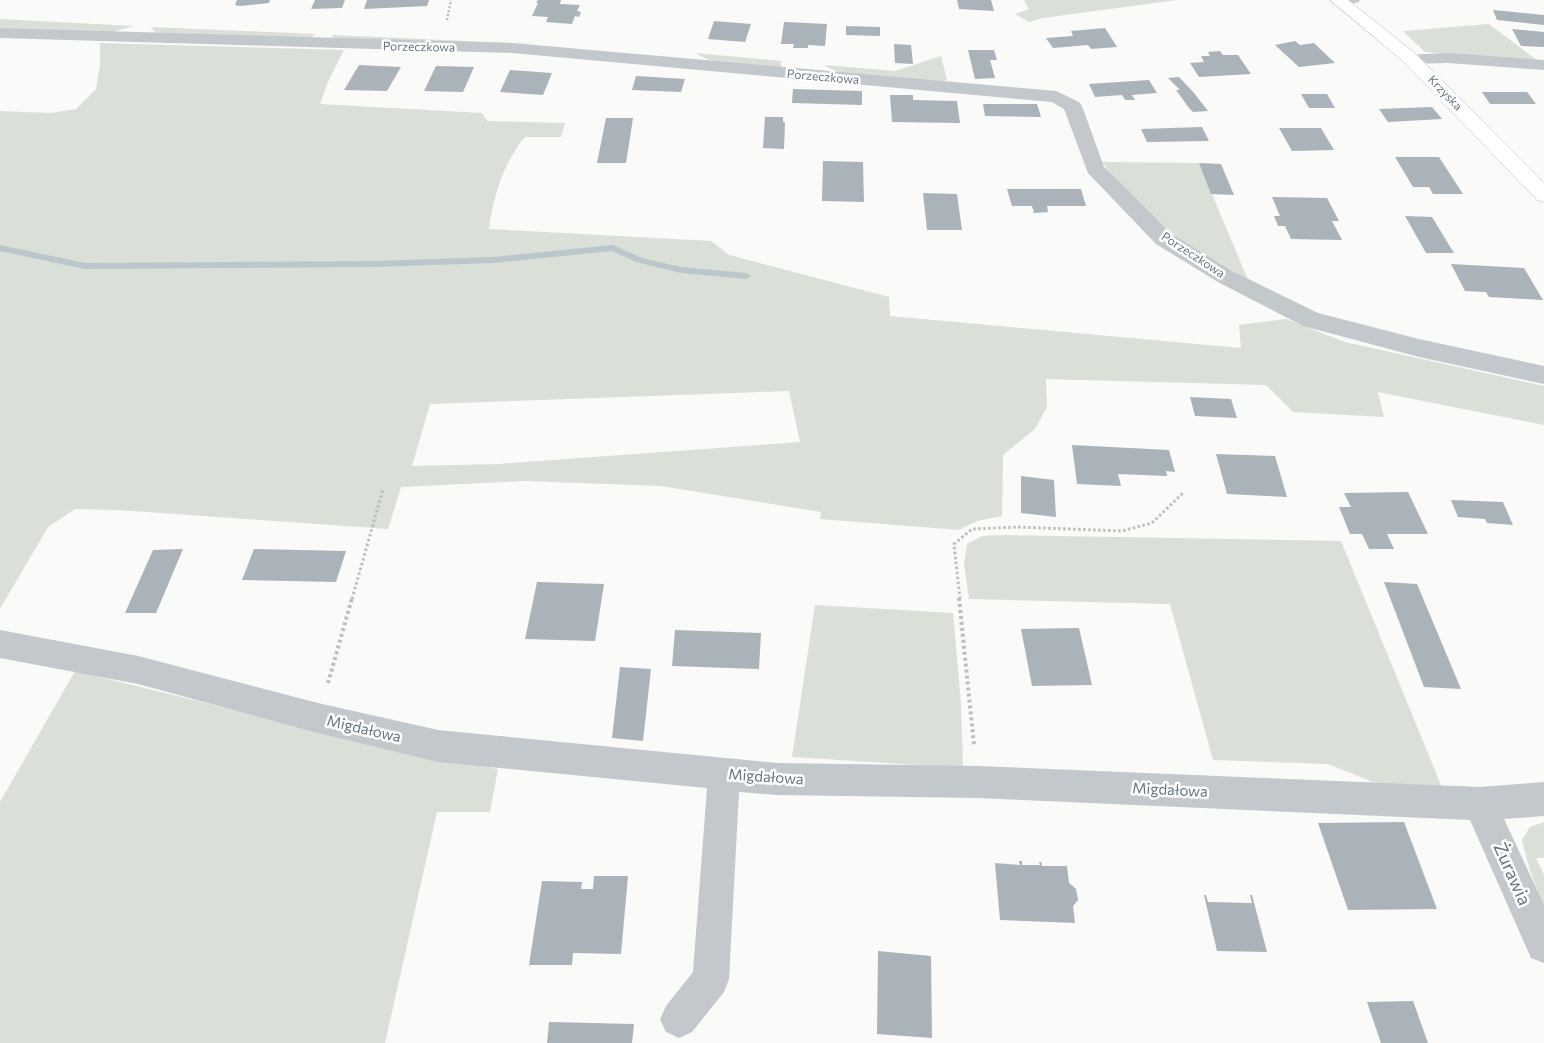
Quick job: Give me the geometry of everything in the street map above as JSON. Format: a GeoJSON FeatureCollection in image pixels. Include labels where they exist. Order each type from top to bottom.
{"type":"FeatureCollection","features":[{"type":"Feature","properties":{"kind":"street","name":"Krzyska"},"geometry":{"type":"LineString","coordinates":[[1345,1],[1412,59],[1544,195]]}},
{"type":"Feature","properties":{"kind":"street","name":"Porzeczkowa"},"geometry":{"type":"LineString","coordinates":[[0,33],[512,48],[1056,98],[1072,106],[1095,169],[1164,239],[1226,277],[1311,320],[1419,348],[1544,375]]}},
{"type":"Feature","properties":{"kind":"street"},"geometry":{"type":"LineString","coordinates":[[1412,59],[1448,58],[1544,65]]}},
{"type":"Feature","properties":{"kind":"street","name":"Migdałowa"},"geometry":{"type":"LineString","coordinates":[[0,644],[138,670],[318,718],[438,746],[777,779],[978,782],[1480,804],[1544,799]]}},
{"type":"Feature","properties":{"kind":"street"},"geometry":{"type":"LineString","coordinates":[[679,1019],[710,979],[724,774]]}},
{"type":"Feature","properties":{"kind":"street","name":"Żurawia"},"geometry":{"type":"LineString","coordinates":[[1480,804],[1544,945]]}},
{"type":"Feature","properties":{"kind":"path"},"geometry":{"type":"LineString","coordinates":[[318,718],[383,489]]}},
{"type":"Feature","properties":{"kind":"path"},"geometry":{"type":"LineString","coordinates":[[978,782],[954,544],[972,529],[1017,527],[1122,531],[1152,522],[1183,493]]}},
{"type":"Feature","properties":{"kind":"shaded area"},"geometry":{"type":"Polygon","coordinates":[[[1024,0],[1177,0],[1043,18],[1029,22],[1015,14],[1029,9],[1024,0]]]}},
{"type":"Feature","properties":{"kind":"shaded area"},"geometry":{"type":"Polygon","coordinates":[[[0,19],[134,26],[109,33],[0,29],[0,19]]]}},
{"type":"Feature","properties":{"kind":"shaded area"},"geometry":{"type":"Polygon","coordinates":[[[1489,24],[1538,61],[1425,52],[1403,31],[1489,24]]]}},
{"type":"Feature","properties":{"kind":"shaded area"},"geometry":{"type":"Polygon","coordinates":[[[151,27],[316,34],[310,38],[156,33],[151,27]]]}},
{"type":"Feature","properties":{"kind":"shaded area"},"geometry":{"type":"Polygon","coordinates":[[[332,35],[535,44],[335,41],[332,35]]]}},
{"type":"Feature","properties":{"kind":"shaded area"},"geometry":{"type":"Polygon","coordinates":[[[100,43],[344,50],[328,82],[320,104],[482,113],[487,121],[565,123],[561,137],[525,137],[505,168],[493,205],[489,229],[711,241],[729,255],[889,297],[890,316],[1241,348],[1239,325],[1286,319],[1345,342],[1544,386],[1544,425],[1378,392],[1384,417],[1293,412],[1266,385],[1046,379],[1047,407],[1035,429],[1003,455],[1002,516],[977,521],[959,530],[820,519],[821,512],[661,486],[525,481],[401,487],[388,529],[118,510],[75,509],[48,527],[0,609],[0,111],[51,113],[76,109],[96,89],[100,65],[100,43]],[[789,391],[430,404],[412,466],[498,464],[800,442],[789,391]]]}},
{"type":"Feature","properties":{"kind":"shaded area"},"geometry":{"type":"Polygon","coordinates":[[[696,53],[781,61],[781,67],[725,63],[704,58],[696,53]]]}},
{"type":"Feature","properties":{"kind":"shaded area"},"geometry":{"type":"Polygon","coordinates":[[[941,56],[947,80],[939,82],[896,80],[846,74],[824,65],[895,71],[941,56]]]}},
{"type":"Feature","properties":{"kind":"shaded area"},"geometry":{"type":"Polygon","coordinates":[[[1102,162],[1199,163],[1248,280],[1178,238],[1118,184],[1102,162]]]}},
{"type":"Feature","properties":{"kind":"shaded area"},"geometry":{"type":"Polygon","coordinates":[[[982,536],[1341,541],[1443,790],[1373,782],[1328,764],[1213,760],[1170,604],[969,599],[964,564],[967,544],[982,536]]]}},
{"type":"Feature","properties":{"kind":"shaded area"},"geometry":{"type":"Polygon","coordinates":[[[815,605],[953,613],[961,703],[963,768],[792,757],[815,605]]]}},
{"type":"Feature","properties":{"kind":"shaded area"},"geometry":{"type":"Polygon","coordinates":[[[75,671],[292,724],[498,769],[490,812],[437,812],[385,1043],[0,1043],[0,802],[75,671]]]}},
{"type":"Feature","properties":{"kind":"shaded area"},"geometry":{"type":"Polygon","coordinates":[[[1544,822],[1544,858],[1536,858],[1544,875],[1544,907],[1530,871],[1522,840],[1530,827],[1544,822]]]}},
{"type":"Feature","properties":{"kind":"building"},"geometry":{"type":"Polygon","coordinates":[[[237,0],[270,0],[269,3],[240,6],[235,5],[237,0]]]}},
{"type":"Feature","properties":{"kind":"building"},"geometry":{"type":"Polygon","coordinates":[[[315,0],[345,0],[342,8],[311,9],[315,0]]]}},
{"type":"Feature","properties":{"kind":"building"},"geometry":{"type":"Polygon","coordinates":[[[367,0],[429,0],[427,6],[364,9],[367,0]]]}},
{"type":"Feature","properties":{"kind":"building"},"geometry":{"type":"Polygon","coordinates":[[[538,0],[561,0],[560,4],[580,5],[577,11],[581,12],[579,17],[575,16],[572,24],[546,22],[548,17],[532,16],[538,0]]]}},
{"type":"Feature","properties":{"kind":"building"},"geometry":{"type":"Polygon","coordinates":[[[957,0],[991,0],[994,11],[959,9],[957,0]]]}},
{"type":"Feature","properties":{"kind":"building"},"geometry":{"type":"Polygon","coordinates":[[[1493,10],[1544,15],[1544,25],[1497,20],[1493,10]]]}},
{"type":"Feature","properties":{"kind":"building"},"geometry":{"type":"Polygon","coordinates":[[[714,21],[751,24],[745,42],[708,39],[714,21]]]}},
{"type":"Feature","properties":{"kind":"building"},"geometry":{"type":"Polygon","coordinates":[[[784,22],[827,24],[825,46],[808,45],[808,48],[793,48],[794,44],[781,44],[784,22]]]}},
{"type":"Feature","properties":{"kind":"building"},"geometry":{"type":"Polygon","coordinates":[[[846,26],[880,27],[880,36],[846,35],[846,26]]]}},
{"type":"Feature","properties":{"kind":"building"},"geometry":{"type":"Polygon","coordinates":[[[1105,28],[1117,47],[1091,49],[1088,45],[1053,48],[1046,38],[1073,36],[1071,31],[1105,28]]]}},
{"type":"Feature","properties":{"kind":"building"},"geometry":{"type":"Polygon","coordinates":[[[1512,29],[1544,32],[1544,47],[1521,46],[1512,29]]]}},
{"type":"Feature","properties":{"kind":"building"},"geometry":{"type":"Polygon","coordinates":[[[1295,41],[1300,45],[1314,43],[1335,63],[1299,67],[1275,45],[1295,41]]]}},
{"type":"Feature","properties":{"kind":"building"},"geometry":{"type":"Polygon","coordinates":[[[894,44],[911,45],[913,64],[895,63],[894,44]]]}},
{"type":"Feature","properties":{"kind":"building"},"geometry":{"type":"Polygon","coordinates":[[[968,50],[994,50],[997,60],[990,60],[995,78],[975,79],[968,50]]]}},
{"type":"Feature","properties":{"kind":"building"},"geometry":{"type":"Polygon","coordinates":[[[1220,51],[1223,55],[1238,55],[1251,74],[1199,77],[1190,63],[1204,62],[1201,56],[1210,56],[1208,52],[1220,51]]]}},
{"type":"Feature","properties":{"kind":"building"},"geometry":{"type":"Polygon","coordinates":[[[359,65],[401,67],[387,91],[344,90],[359,65]]]}},
{"type":"Feature","properties":{"kind":"building"},"geometry":{"type":"Polygon","coordinates":[[[436,66],[474,67],[463,92],[424,91],[436,66]]]}},
{"type":"Feature","properties":{"kind":"building"},"geometry":{"type":"Polygon","coordinates":[[[510,70],[552,73],[543,95],[500,92],[510,70]]]}},
{"type":"Feature","properties":{"kind":"building"},"geometry":{"type":"Polygon","coordinates":[[[636,76],[685,79],[681,92],[632,90],[636,76]]]}},
{"type":"Feature","properties":{"kind":"building"},"geometry":{"type":"Polygon","coordinates":[[[1179,77],[1208,111],[1193,112],[1189,108],[1176,90],[1180,90],[1168,78],[1179,77]]]}},
{"type":"Feature","properties":{"kind":"building"},"geometry":{"type":"Polygon","coordinates":[[[1149,80],[1157,93],[1132,95],[1135,100],[1125,100],[1122,95],[1095,97],[1089,84],[1149,80]]]}},
{"type":"Feature","properties":{"kind":"building"},"geometry":{"type":"Polygon","coordinates":[[[793,89],[862,91],[862,105],[792,103],[793,89]]]}},
{"type":"Feature","properties":{"kind":"building"},"geometry":{"type":"Polygon","coordinates":[[[1482,92],[1527,92],[1536,104],[1490,104],[1482,92]]]}},
{"type":"Feature","properties":{"kind":"building"},"geometry":{"type":"Polygon","coordinates":[[[1301,94],[1327,94],[1335,108],[1309,108],[1301,94]]]}},
{"type":"Feature","properties":{"kind":"building"},"geometry":{"type":"Polygon","coordinates":[[[890,95],[913,95],[913,100],[957,101],[960,123],[892,122],[890,95]]]}},
{"type":"Feature","properties":{"kind":"building"},"geometry":{"type":"Polygon","coordinates":[[[983,104],[1037,104],[1041,117],[985,116],[983,104]]]}},
{"type":"Feature","properties":{"kind":"building"},"geometry":{"type":"Polygon","coordinates":[[[1432,107],[1442,119],[1388,122],[1379,109],[1432,107]]]}},
{"type":"Feature","properties":{"kind":"building"},"geometry":{"type":"Polygon","coordinates":[[[765,117],[783,117],[783,122],[785,122],[784,149],[763,148],[765,117]]]}},
{"type":"Feature","properties":{"kind":"building"},"geometry":{"type":"Polygon","coordinates":[[[606,118],[633,118],[626,163],[597,163],[606,118]]]}},
{"type":"Feature","properties":{"kind":"building"},"geometry":{"type":"Polygon","coordinates":[[[1202,127],[1209,141],[1147,142],[1141,129],[1202,127]]]}},
{"type":"Feature","properties":{"kind":"building"},"geometry":{"type":"Polygon","coordinates":[[[1279,128],[1321,128],[1334,150],[1292,151],[1279,128]]]}},
{"type":"Feature","properties":{"kind":"building"},"geometry":{"type":"Polygon","coordinates":[[[1395,157],[1439,157],[1463,194],[1433,194],[1429,187],[1413,187],[1395,157]]]}},
{"type":"Feature","properties":{"kind":"building"},"geometry":{"type":"Polygon","coordinates":[[[823,161],[863,162],[864,202],[822,201],[823,161]]]}},
{"type":"Feature","properties":{"kind":"building"},"geometry":{"type":"Polygon","coordinates":[[[1199,163],[1221,164],[1234,195],[1211,194],[1199,163]]]}},
{"type":"Feature","properties":{"kind":"building"},"geometry":{"type":"Polygon","coordinates":[[[1007,189],[1081,189],[1086,206],[1047,206],[1048,212],[1034,213],[1032,206],[1012,206],[1007,189]]]}},
{"type":"Feature","properties":{"kind":"building"},"geometry":{"type":"Polygon","coordinates":[[[923,193],[957,194],[962,230],[927,230],[923,193]]]}},
{"type":"Feature","properties":{"kind":"building"},"geometry":{"type":"Polygon","coordinates":[[[1272,197],[1327,198],[1339,221],[1332,221],[1342,240],[1291,239],[1285,226],[1278,226],[1274,216],[1280,216],[1272,197]]]}},
{"type":"Feature","properties":{"kind":"building"},"geometry":{"type":"Polygon","coordinates":[[[1405,216],[1432,217],[1454,253],[1426,253],[1405,216]]]}},
{"type":"Feature","properties":{"kind":"building"},"geometry":{"type":"Polygon","coordinates":[[[1451,264],[1524,268],[1543,300],[1489,297],[1486,292],[1465,291],[1451,264]]]}},
{"type":"Feature","properties":{"kind":"building"},"geometry":{"type":"Polygon","coordinates":[[[1190,397],[1231,399],[1237,418],[1195,416],[1190,397]]]}},
{"type":"Feature","properties":{"kind":"building"},"geometry":{"type":"Polygon","coordinates":[[[1072,445],[1169,450],[1175,472],[1166,471],[1167,476],[1118,474],[1121,486],[1077,484],[1072,445]]]}},
{"type":"Feature","properties":{"kind":"building"},"geometry":{"type":"Polygon","coordinates":[[[1216,454],[1275,456],[1287,497],[1227,494],[1216,454]]]}},
{"type":"Feature","properties":{"kind":"building"},"geometry":{"type":"Polygon","coordinates":[[[1021,476],[1054,480],[1056,517],[1021,513],[1021,476]]]}},
{"type":"Feature","properties":{"kind":"building"},"geometry":{"type":"Polygon","coordinates":[[[1408,492],[1428,534],[1387,534],[1394,549],[1369,549],[1362,534],[1350,534],[1339,507],[1351,507],[1344,493],[1408,492]]]}},
{"type":"Feature","properties":{"kind":"building"},"geometry":{"type":"Polygon","coordinates":[[[1451,500],[1503,502],[1513,525],[1487,523],[1485,519],[1458,517],[1451,500]]]}},
{"type":"Feature","properties":{"kind":"building"},"geometry":{"type":"Polygon","coordinates":[[[183,549],[156,613],[125,613],[153,550],[183,549]]]}},
{"type":"Feature","properties":{"kind":"building"},"geometry":{"type":"Polygon","coordinates":[[[254,549],[346,551],[336,582],[242,580],[254,549]]]}},
{"type":"Feature","properties":{"kind":"building"},"geometry":{"type":"Polygon","coordinates":[[[537,582],[604,584],[595,641],[525,639],[537,582]]]}},
{"type":"Feature","properties":{"kind":"building"},"geometry":{"type":"Polygon","coordinates":[[[1384,582],[1417,584],[1461,689],[1424,687],[1384,582]]]}},
{"type":"Feature","properties":{"kind":"building"},"geometry":{"type":"Polygon","coordinates":[[[1079,628],[1092,685],[1032,686],[1021,629],[1079,628]]]}},
{"type":"Feature","properties":{"kind":"building"},"geometry":{"type":"Polygon","coordinates":[[[675,630],[761,633],[759,669],[672,666],[675,630]]]}},
{"type":"Feature","properties":{"kind":"building"},"geometry":{"type":"Polygon","coordinates":[[[620,667],[651,669],[643,741],[612,738],[620,667]]]}},
{"type":"Feature","properties":{"kind":"building"},"geometry":{"type":"Polygon","coordinates":[[[1404,822],[1437,909],[1348,910],[1318,823],[1404,822]]]}},
{"type":"Feature","properties":{"kind":"building"},"geometry":{"type":"Polygon","coordinates":[[[1019,861],[1022,861],[1022,865],[1040,865],[1039,862],[1041,862],[1042,866],[1067,866],[1069,883],[1076,889],[1078,900],[1073,906],[1075,923],[1000,920],[995,863],[1020,865],[1019,861]]]}},
{"type":"Feature","properties":{"kind":"building"},"geometry":{"type":"Polygon","coordinates":[[[594,876],[628,876],[621,954],[573,953],[572,965],[529,965],[542,881],[582,882],[581,889],[593,889],[594,876]]]}},
{"type":"Feature","properties":{"kind":"building"},"geometry":{"type":"Polygon","coordinates":[[[1204,895],[1206,895],[1208,902],[1252,903],[1250,895],[1252,895],[1267,952],[1217,951],[1204,895]]]}},
{"type":"Feature","properties":{"kind":"building"},"geometry":{"type":"Polygon","coordinates":[[[878,951],[931,956],[932,1038],[877,1034],[878,951]]]}},
{"type":"Feature","properties":{"kind":"building"},"geometry":{"type":"Polygon","coordinates":[[[1413,1001],[1428,1043],[1381,1043],[1367,1002],[1413,1001]]]}},
{"type":"Feature","properties":{"kind":"building"},"geometry":{"type":"Polygon","coordinates":[[[549,1022],[634,1024],[632,1043],[547,1043],[549,1022]]]}},
{"type":"Feature","properties":{"kind":"waterway"},"geometry":{"type":"LineString","coordinates":[[0,248],[85,266],[375,264],[493,260],[613,248],[639,260],[681,270],[746,276]]}}]}
